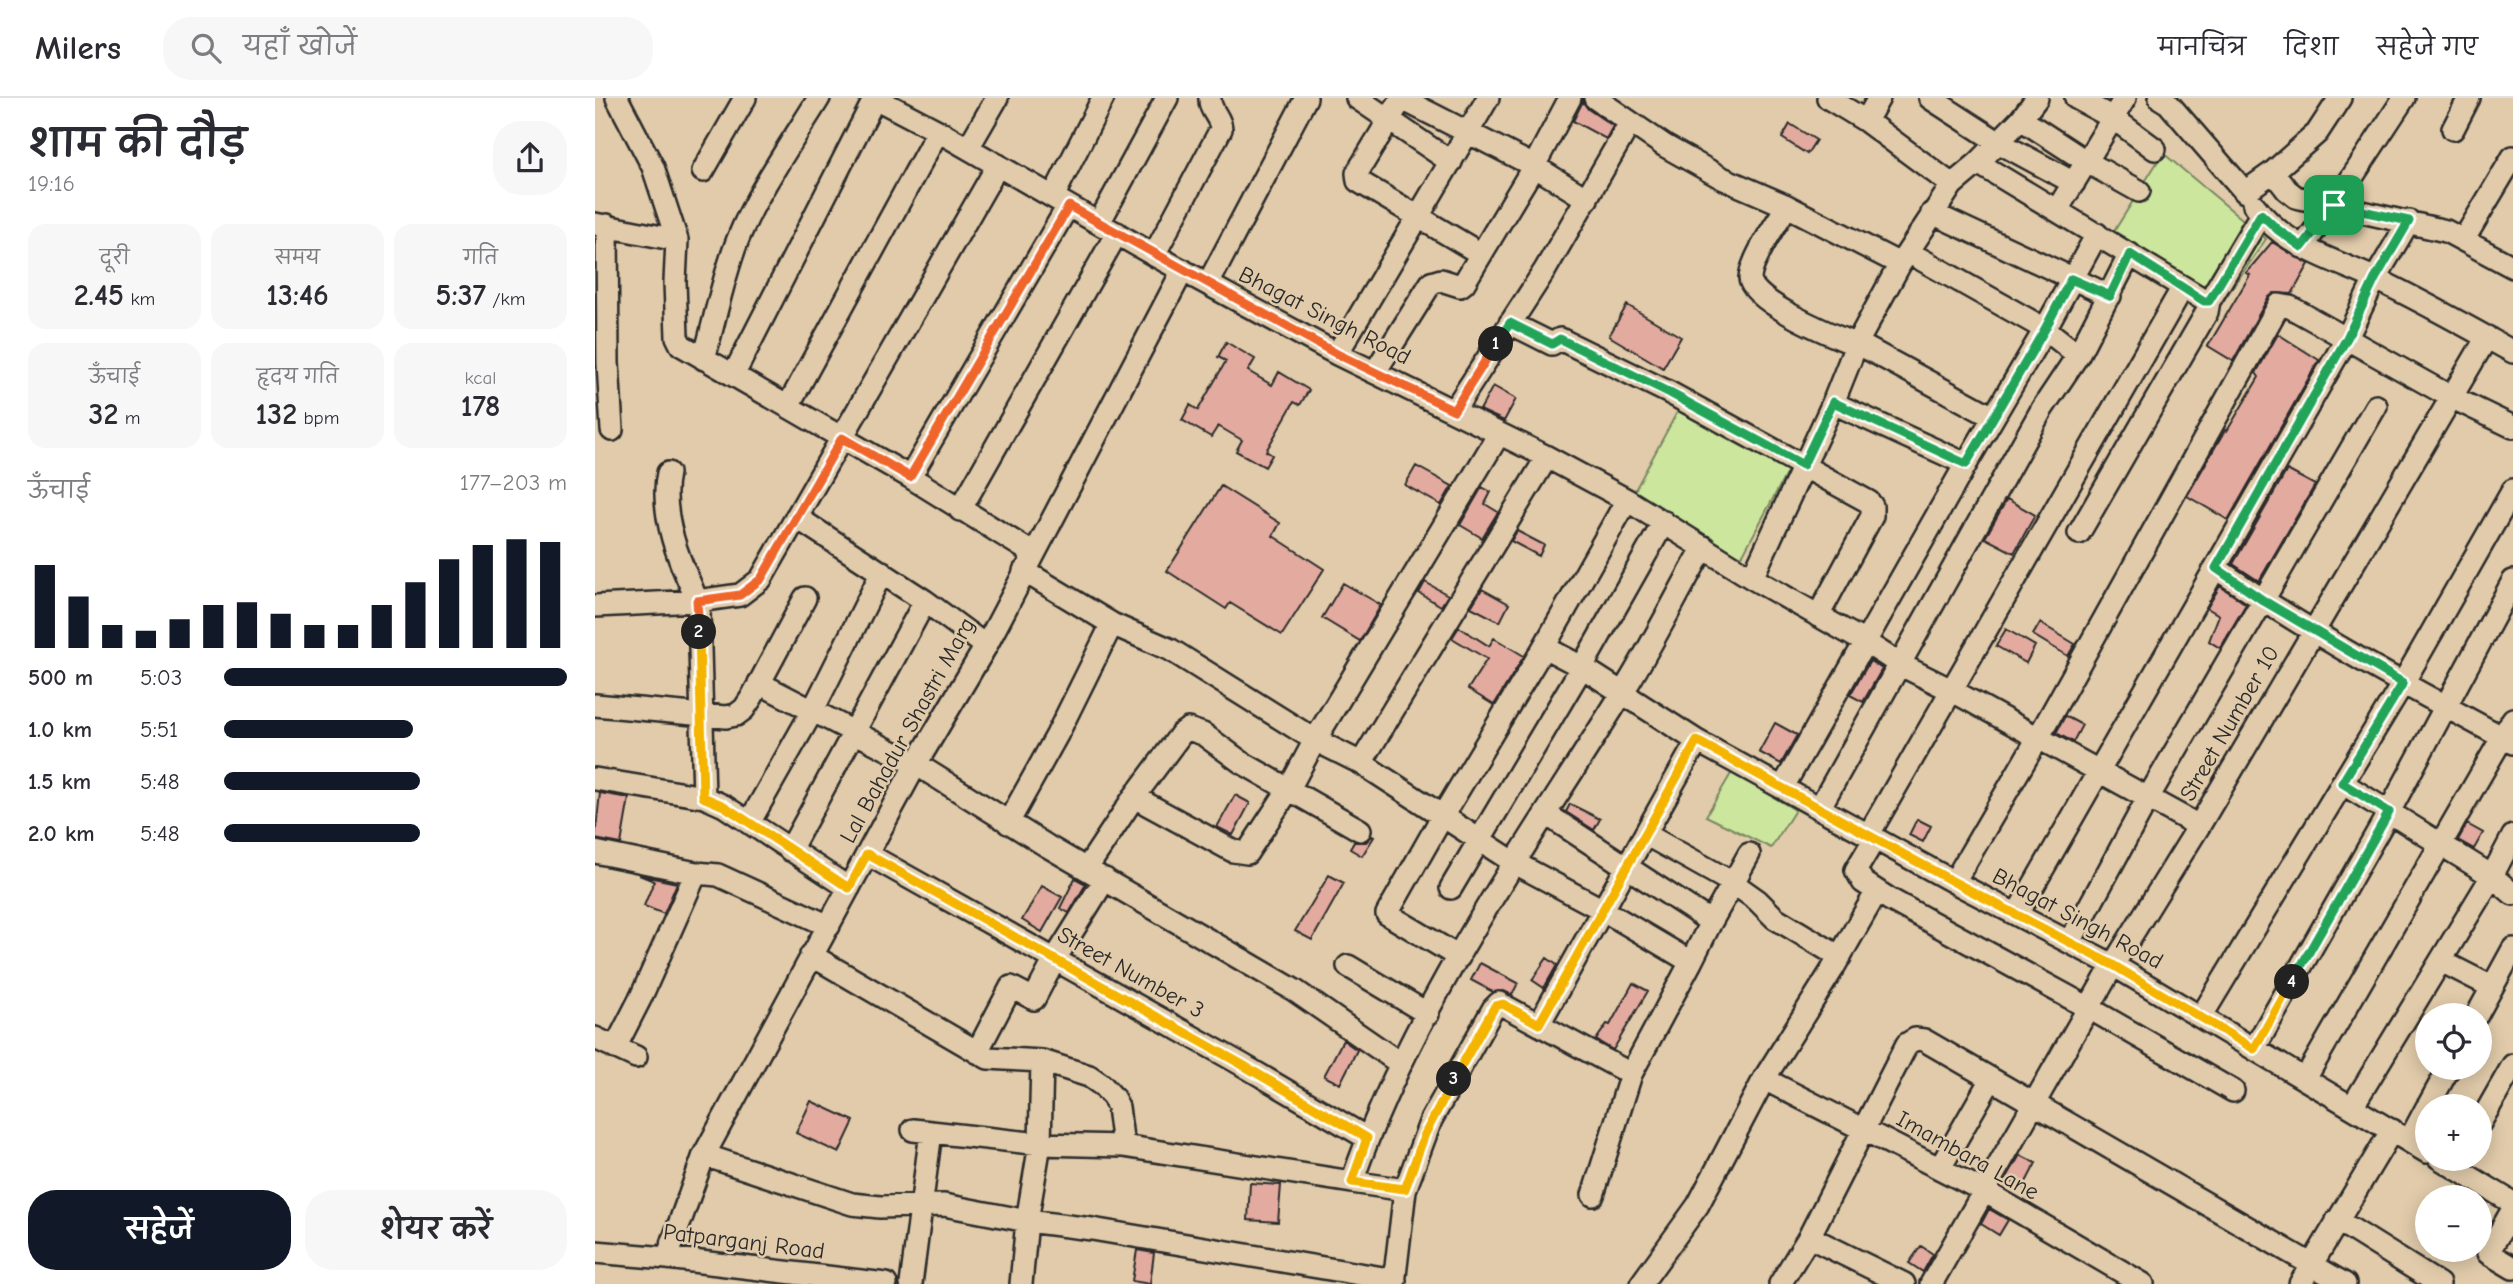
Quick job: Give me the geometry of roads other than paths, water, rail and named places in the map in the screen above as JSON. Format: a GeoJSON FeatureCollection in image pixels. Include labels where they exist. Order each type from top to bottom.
{"type":"FeatureCollection","features":[{"type":"Feature","properties":{"kind":"street"},"geometry":{"type":"LineString","coordinates":[[617,98],[653,167],[677,240],[677,337],[681,345],[910,477],[960,510],[1112,624],[1171,650],[1315,740],[1361,764],[1515,863],[1691,962]]}},
{"type":"Feature","properties":{"kind":"street"},"geometry":{"type":"LineString","coordinates":[[703,171],[745,98]]}},
{"type":"Feature","properties":{"kind":"street"},"geometry":{"type":"LineString","coordinates":[[704,359],[737,240],[819,98]]}},
{"type":"Feature","properties":{"kind":"street"},"geometry":{"type":"LineString","coordinates":[[734,374],[875,98]]}},
{"type":"Feature","properties":{"kind":"street","name":"Bhagat Singh Road"},"geometry":{"type":"LineString","coordinates":[[875,98],[938,131],[1154,255],[1337,354],[1454,410],[1627,500],[1752,578],[1901,665],[2199,826]]}},
{"type":"Feature","properties":{"kind":"street"},"geometry":{"type":"LineString","coordinates":[[968,148],[996,98]]}},
{"type":"Feature","properties":{"kind":"street"},"geometry":{"type":"LineString","coordinates":[[910,477],[1061,201],[1103,98]]}},
{"type":"Feature","properties":{"kind":"street"},"geometry":{"type":"LineString","coordinates":[[960,510],[1108,228],[1167,98]]}},
{"type":"Feature","properties":{"kind":"street"},"geometry":{"type":"LineString","coordinates":[[1154,255],[1219,134],[1221,123],[1210,107],[1210,98]]}},
{"type":"Feature","properties":{"kind":"street"},"geometry":{"type":"LineString","coordinates":[[1208,284],[1306,98]]}},
{"type":"Feature","properties":{"kind":"street"},"geometry":{"type":"LineString","coordinates":[[1357,98],[1451,162]]}},
{"type":"Feature","properties":{"kind":"street"},"geometry":{"type":"LineString","coordinates":[[1481,254],[1362,185],[1357,178],[1357,173],[1402,98],[1534,166],[1587,199]]}},
{"type":"Feature","properties":{"kind":"street"},"geometry":{"type":"LineString","coordinates":[[1337,354],[1488,98]]}},
{"type":"Feature","properties":{"kind":"street"},"geometry":{"type":"LineString","coordinates":[[1375,372],[1431,283],[1441,280],[1460,286],[1534,166],[1570,98]]}},
{"type":"Feature","properties":{"kind":"street"},"geometry":{"type":"LineString","coordinates":[[1595,98],[1665,146],[1723,178],[1904,258],[2045,329],[2078,355]]}},
{"type":"Feature","properties":{"kind":"street"},"geometry":{"type":"LineString","coordinates":[[1828,98],[1866,121],[1952,184]]}},
{"type":"Feature","properties":{"kind":"street"},"geometry":{"type":"LineString","coordinates":[[1866,121],[1879,98]]}},
{"type":"Feature","properties":{"kind":"street"},"geometry":{"type":"LineString","coordinates":[[1930,98],[1998,142],[2074,183]]}},
{"type":"Feature","properties":{"kind":"street"},"geometry":{"type":"LineString","coordinates":[[1752,578],[1833,402],[1857,343],[1904,258],[1952,184],[1978,163],[2021,119],[2037,98]]}},
{"type":"Feature","properties":{"kind":"street"},"geometry":{"type":"LineString","coordinates":[[2076,98],[2113,118],[2155,149]]}},
{"type":"Feature","properties":{"kind":"street"},"geometry":{"type":"LineString","coordinates":[[2057,211],[2125,98]]}},
{"type":"Feature","properties":{"kind":"street"},"geometry":{"type":"LineString","coordinates":[[2245,192],[2273,172],[2317,133],[2340,98]]}},
{"type":"Feature","properties":{"kind":"street"},"geometry":{"type":"LineString","coordinates":[[2302,247],[2334,205],[2404,98]]}},
{"type":"Feature","properties":{"kind":"street"},"geometry":{"type":"LineString","coordinates":[[2453,129],[2469,98]]}},
{"type":"Feature","properties":{"kind":"street"},"geometry":{"type":"LineString","coordinates":[[2166,100],[2261,214],[2278,230],[2330,262],[2375,279],[2513,352]]}},
{"type":"Feature","properties":{"kind":"street"},"geometry":{"type":"LineString","coordinates":[[2021,119],[2087,162],[2139,191]]}},
{"type":"Feature","properties":{"kind":"street"},"geometry":{"type":"LineString","coordinates":[[1454,410],[1587,199],[1630,123]]}},
{"type":"Feature","properties":{"kind":"street"},"geometry":{"type":"LineString","coordinates":[[787,407],[938,131]]}},
{"type":"Feature","properties":{"kind":"street"},"geometry":{"type":"LineString","coordinates":[[2464,239],[2513,157]]}},
{"type":"Feature","properties":{"kind":"street"},"geometry":{"type":"LineString","coordinates":[[1978,163],[2204,301],[2209,301]]}},
{"type":"Feature","properties":{"kind":"street"},"geometry":{"type":"LineString","coordinates":[[595,606],[697,601],[740,595],[761,579],[998,165]]}},
{"type":"Feature","properties":{"kind":"street"},"geometry":{"type":"LineString","coordinates":[[2273,172],[2291,194],[2446,231],[2513,267]]}},
{"type":"Feature","properties":{"kind":"street"},"geometry":{"type":"LineString","coordinates":[[1787,206],[1754,264],[1750,280],[1753,289],[1769,302],[1810,325],[1851,343],[1857,343],[1993,417]]}},
{"type":"Feature","properties":{"kind":"street"},"geometry":{"type":"LineString","coordinates":[[1932,213],[2110,296]]}},
{"type":"Feature","properties":{"kind":"street"},"geometry":{"type":"LineString","coordinates":[[2079,533],[2261,214]]}},
{"type":"Feature","properties":{"kind":"street"},"geometry":{"type":"LineString","coordinates":[[2017,914],[2347,338],[2375,279],[2409,221]]}},
{"type":"Feature","properties":{"kind":"street"},"geometry":{"type":"LineString","coordinates":[[612,430],[601,225],[677,240]]}},
{"type":"Feature","properties":{"kind":"street"},"geometry":{"type":"LineString","coordinates":[[1783,787],[2097,234]]}},
{"type":"Feature","properties":{"kind":"street"},"geometry":{"type":"LineString","coordinates":[[1820,807],[2042,409],[2078,355],[2130,254]]}},
{"type":"Feature","properties":{"kind":"street","name":"Lal Bahadur Shastri Marg"},"geometry":{"type":"LineString","coordinates":[[667,1258],[704,1156],[916,764],[986,646],[1183,270]]}},
{"type":"Feature","properties":{"kind":"street"},"geometry":{"type":"LineString","coordinates":[[2183,287],[1951,690],[1856,870],[1863,882],[1877,891],[2233,1091]]}},
{"type":"Feature","properties":{"kind":"street"},"geometry":{"type":"LineString","coordinates":[[1954,882],[2240,378],[2276,308],[2280,305],[2290,307],[2451,397],[2513,427]]}},
{"type":"Feature","properties":{"kind":"street"},"geometry":{"type":"LineString","coordinates":[[1510,323],[1552,344],[1560,339],[1670,393],[1869,502],[1873,510],[1818,616]]}},
{"type":"Feature","properties":{"kind":"street","name":"Street Number 10"},"geometry":{"type":"LineString","coordinates":[[1931,1284],[2113,965],[2199,826],[2487,337]]}},
{"type":"Feature","properties":{"kind":"street"},"geometry":{"type":"LineString","coordinates":[[1833,402],[1966,464]]}},
{"type":"Feature","properties":{"kind":"street"},"geometry":{"type":"LineString","coordinates":[[2070,942],[2148,798],[2375,406]]}},
{"type":"Feature","properties":{"kind":"street"},"geometry":{"type":"LineString","coordinates":[[1134,797],[1233,852],[1247,853],[1289,789],[1315,740],[1499,434]]}},
{"type":"Feature","properties":{"kind":"street"},"geometry":{"type":"LineString","coordinates":[[1361,764],[1547,457]]}},
{"type":"Feature","properties":{"kind":"street"},"geometry":{"type":"LineString","coordinates":[[669,473],[666,483],[669,520],[679,557],[697,601],[703,797]]}},
{"type":"Feature","properties":{"kind":"street"},"geometry":{"type":"LineString","coordinates":[[2201,1017],[2403,683],[2513,490]]}},
{"type":"Feature","properties":{"kind":"street"},"geometry":{"type":"LineString","coordinates":[[1459,957],[1387,914],[1627,500]]}},
{"type":"Feature","properties":{"kind":"street"},"geometry":{"type":"LineString","coordinates":[[796,517],[925,601],[986,646]]}},
{"type":"Feature","properties":{"kind":"street"},"geometry":{"type":"LineString","coordinates":[[1451,888],[1583,667],[1664,522]]}},
{"type":"Feature","properties":{"kind":"street"},"geometry":{"type":"LineString","coordinates":[[1352,1182],[1367,1138],[1401,1064],[1459,957],[1623,692],[1703,547]]}},
{"type":"Feature","properties":{"kind":"street"},"geometry":{"type":"LineString","coordinates":[[2216,568],[2264,601],[2446,708],[2510,733],[2441,844],[2305,1079]]}},
{"type":"Feature","properties":{"kind":"street"},"geometry":{"type":"LineString","coordinates":[[749,823],[813,710],[882,572]]}},
{"type":"Feature","properties":{"kind":"street"},"geometry":{"type":"LineString","coordinates":[[2254,1049],[2389,812],[2513,582]]}},
{"type":"Feature","properties":{"kind":"street"},"geometry":{"type":"LineString","coordinates":[[595,705],[701,716],[736,715],[744,709],[805,598]]}},
{"type":"Feature","properties":{"kind":"street"},"geometry":{"type":"LineString","coordinates":[[790,850],[925,601]]}},
{"type":"Feature","properties":{"kind":"street"},"geometry":{"type":"LineString","coordinates":[[1008,823],[1057,734],[1112,624]]}},
{"type":"Feature","properties":{"kind":"street","name":"Bhagat Singh Road"},"geometry":{"type":"LineString","coordinates":[[1544,647],[1583,667],[1697,741],[1954,882],[2113,965],[2409,1141]]}},
{"type":"Feature","properties":{"kind":"street"},"geometry":{"type":"LineString","coordinates":[[759,683],[916,764],[1008,823],[1294,990],[1401,1064]]}},
{"type":"Feature","properties":{"kind":"street"},"geometry":{"type":"LineString","coordinates":[[977,1052],[1011,987],[1034,999],[1134,797],[1181,734],[1188,729],[1203,734],[1241,762],[1360,830]]}},
{"type":"Feature","properties":{"kind":"street"},"geometry":{"type":"LineString","coordinates":[[1539,1024],[1697,741]]}},
{"type":"Feature","properties":{"kind":"street"},"geometry":{"type":"LineString","coordinates":[[595,779],[703,797],[724,806],[849,888]]}},
{"type":"Feature","properties":{"kind":"street"},"geometry":{"type":"LineString","coordinates":[[2342,783],[2492,876],[2513,894]]}},
{"type":"Feature","properties":{"kind":"street"},"geometry":{"type":"LineString","coordinates":[[1546,814],[1711,922]]}},
{"type":"Feature","properties":{"kind":"street"},"geometry":{"type":"LineString","coordinates":[[1645,834],[1733,883],[1775,918],[1840,957]]}},
{"type":"Feature","properties":{"kind":"street"},"geometry":{"type":"LineString","coordinates":[[2352,1107],[2492,876],[2513,835]]}},
{"type":"Feature","properties":{"kind":"street"},"geometry":{"type":"LineString","coordinates":[[595,852],[718,875],[829,926]]}},
{"type":"Feature","properties":{"kind":"street","name":"Street Number 3"},"geometry":{"type":"LineString","coordinates":[[867,854],[1367,1138]]}},
{"type":"Feature","properties":{"kind":"street"},"geometry":{"type":"LineString","coordinates":[[1593,1195],[1631,1074],[1749,854]]}},
{"type":"Feature","properties":{"kind":"street"},"geometry":{"type":"LineString","coordinates":[[615,1048],[641,997],[696,873]]}},
{"type":"Feature","properties":{"kind":"street"},"geometry":{"type":"LineString","coordinates":[[1641,1284],[1698,1205],[1764,1079],[1840,957],[1877,891]]}},
{"type":"Feature","properties":{"kind":"street"},"geometry":{"type":"LineString","coordinates":[[2483,1003],[2513,949]]}},
{"type":"Feature","properties":{"kind":"street"},"geometry":{"type":"LineString","coordinates":[[811,955],[977,1052],[998,1060],[1041,1061],[1089,1076],[1102,1085],[1118,1107],[1123,1146]]}},
{"type":"Feature","properties":{"kind":"street"},"geometry":{"type":"LineString","coordinates":[[2441,961],[2492,987]]}},
{"type":"Feature","properties":{"kind":"street"},"geometry":{"type":"LineString","coordinates":[[1348,966],[1428,1014]]}},
{"type":"Feature","properties":{"kind":"street"},"geometry":{"type":"LineString","coordinates":[[704,1156],[852,1204],[880,1207],[944,1205],[1395,1282],[1405,1189],[1431,1121],[1495,1006],[1503,1004],[1631,1074]]}},
{"type":"Feature","properties":{"kind":"street"},"geometry":{"type":"LineString","coordinates":[[595,1038],[636,1058]]}},
{"type":"Feature","properties":{"kind":"street"},"geometry":{"type":"LineString","coordinates":[[1780,1284],[1809,1237],[1907,1044],[1911,1040],[1924,1040],[2344,1284]]}},
{"type":"Feature","properties":{"kind":"street"},"geometry":{"type":"LineString","coordinates":[[1021,1284],[1027,1221],[1040,1144],[1041,1061]]}},
{"type":"Feature","properties":{"kind":"street"},"geometry":{"type":"LineString","coordinates":[[2492,1102],[2513,1065]]}},
{"type":"Feature","properties":{"kind":"street","name":"Imambara Lane"},"geometry":{"type":"LineString","coordinates":[[1764,1079],[1984,1191],[2143,1284]]}},
{"type":"Feature","properties":{"kind":"street"},"geometry":{"type":"LineString","coordinates":[[1940,1168],[1991,1079]]}},
{"type":"Feature","properties":{"kind":"street"},"geometry":{"type":"LineString","coordinates":[[911,1284],[921,1205],[922,1131],[1040,1144],[1123,1146],[1405,1189]]}},
{"type":"Feature","properties":{"kind":"street"},"geometry":{"type":"LineString","coordinates":[[2300,1284],[2337,1220],[2409,1141]]}},
{"type":"Feature","properties":{"kind":"street"},"geometry":{"type":"LineString","coordinates":[[2466,1171],[2511,1199],[2488,1253],[2513,1268]]}},
{"type":"Feature","properties":{"kind":"street"},"geometry":{"type":"LineString","coordinates":[[2337,1220],[2439,1284]]}},
{"type":"Feature","properties":{"kind":"street"},"geometry":{"type":"LineString","coordinates":[[1809,1237],[1905,1284]]}},
{"type":"Feature","properties":{"kind":"street","name":"Patparganj Road"},"geometry":{"type":"LineString","coordinates":[[595,1252],[667,1258],[837,1281],[886,1284]]}}]}
